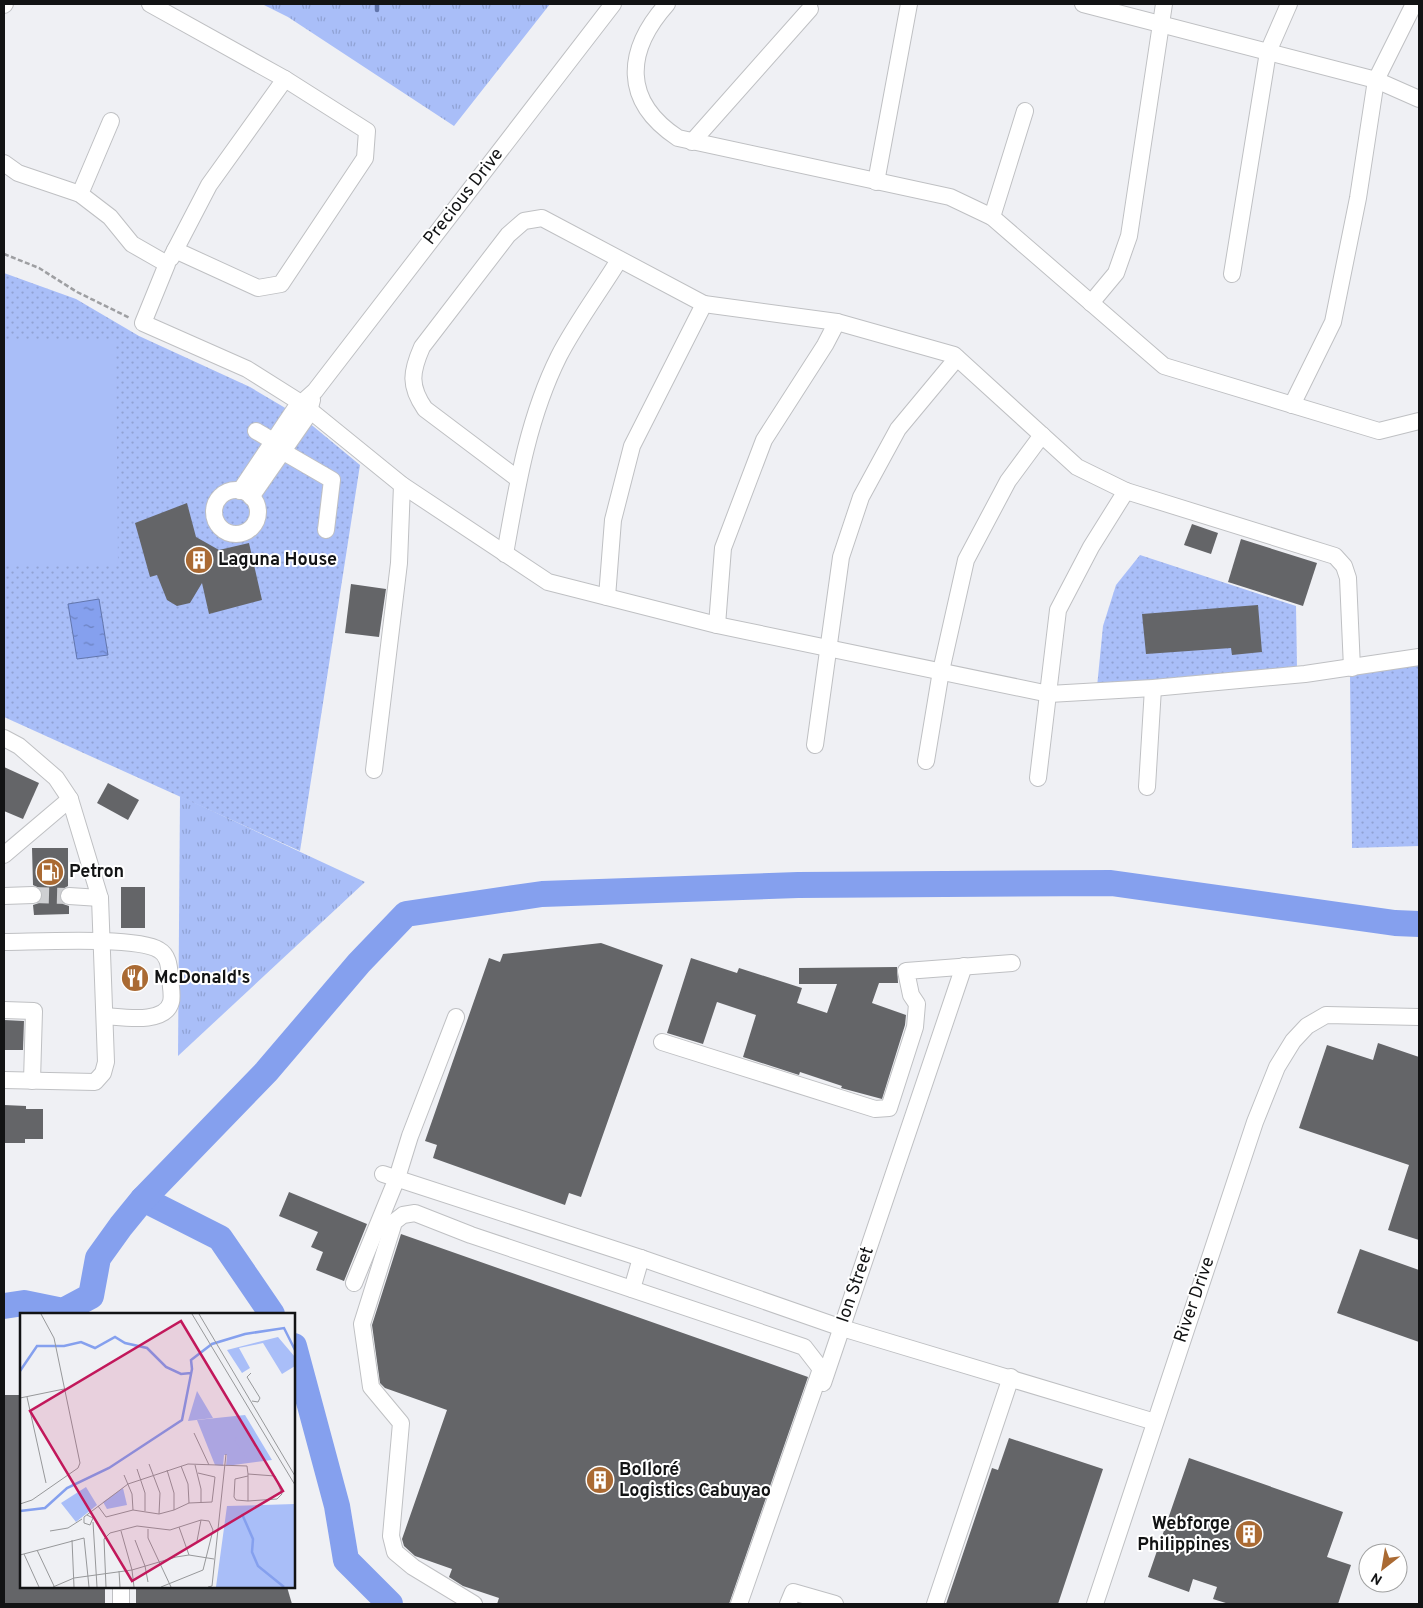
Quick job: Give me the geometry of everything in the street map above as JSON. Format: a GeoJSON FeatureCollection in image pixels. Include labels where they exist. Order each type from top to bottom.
{"type":"FeatureCollection","features":[{"type":"Feature","properties":{"kind":"street"},"geometry":{"type":"LineString","coordinates":[[4,162],[18,173],[80,194],[110,217],[132,244],[258,288],[281,284],[365,158],[367,131],[285,79],[150,4]]}},
{"type":"Feature","properties":{"kind":"street","name":"Precious Drive"},"geometry":{"type":"LineString","coordinates":[[246,494],[278,446],[308,415],[306,405],[314,391],[613,4]]}},
{"type":"Feature","properties":{"kind":"street"},"geometry":{"type":"LineString","coordinates":[[667,4],[652,20],[643,38],[634,76],[648,112],[661,126],[678,138],[950,197],[992,217],[1164,366],[1379,431],[1419,421]]}},
{"type":"Feature","properties":{"kind":"street"},"geometry":{"type":"LineString","coordinates":[[876,182],[909,4]]}},
{"type":"Feature","properties":{"kind":"street"},"geometry":{"type":"LineString","coordinates":[[1083,4],[1376,80],[1419,99]]}},
{"type":"Feature","properties":{"kind":"street"},"geometry":{"type":"LineString","coordinates":[[1091,303],[1116,273],[1129,236],[1164,4]]}},
{"type":"Feature","properties":{"kind":"street"},"geometry":{"type":"LineString","coordinates":[[1232,274],[1268,52],[1289,4]]}},
{"type":"Feature","properties":{"kind":"street"},"geometry":{"type":"LineString","coordinates":[[1292,405],[1333,322],[1358,198],[1376,80],[1414,4]]}},
{"type":"Feature","properties":{"kind":"street"},"geometry":{"type":"LineString","coordinates":[[692,142],[810,9]]}},
{"type":"Feature","properties":{"kind":"street"},"geometry":{"type":"LineString","coordinates":[[285,79],[209,185],[171,257],[143,323],[247,369],[306,405],[402,485],[548,582],[717,625],[1049,694],[1153,688],[1352,668],[1411,658],[1419,649]]}},
{"type":"Feature","properties":{"kind":"street"},"geometry":{"type":"LineString","coordinates":[[992,217],[1026,111]]}},
{"type":"Feature","properties":{"kind":"street"},"geometry":{"type":"LineString","coordinates":[[80,194],[111,121]]}},
{"type":"Feature","properties":{"kind":"street"},"geometry":{"type":"LineString","coordinates":[[518,479],[426,409],[421,403],[412,382],[414,364],[422,347],[508,235],[524,222],[542,218],[704,304],[837,322],[957,358],[1077,467],[1126,491],[1335,556],[1344,566],[1348,578],[1352,668]]}},
{"type":"Feature","properties":{"kind":"street"},"geometry":{"type":"LineString","coordinates":[[505,554],[518,479],[529,433],[559,356],[620,260]]}},
{"type":"Feature","properties":{"kind":"street"},"geometry":{"type":"LineString","coordinates":[[607,597],[612,520],[632,446],[704,304]]}},
{"type":"Feature","properties":{"kind":"street"},"geometry":{"type":"LineString","coordinates":[[717,625],[723,548],[764,440],[826,345],[837,322]]}},
{"type":"Feature","properties":{"kind":"street"},"geometry":{"type":"LineString","coordinates":[[815,745],[841,557],[861,497],[898,429],[957,358]]}},
{"type":"Feature","properties":{"kind":"street"},"geometry":{"type":"LineString","coordinates":[[256,431],[332,480],[326,530]]}},
{"type":"Feature","properties":{"kind":"street"},"geometry":{"type":"LineString","coordinates":[[926,761],[941,671],[966,560],[1008,481],[1042,435]]}},
{"type":"Feature","properties":{"kind":"street"},"geometry":{"type":"LineString","coordinates":[[374,770],[399,563],[402,485]]}},
{"type":"Feature","properties":{"kind":"street"},"geometry":{"type":"LineString","coordinates":[[1038,778],[1058,610],[1091,547],[1126,491]]}},
{"type":"Feature","properties":{"kind":"street"},"geometry":{"type":"LineString","coordinates":[[1147,787],[1153,688]]}},
{"type":"Feature","properties":{"kind":"street"},"geometry":{"type":"LineString","coordinates":[[4,738],[19,746],[56,778],[70,799],[100,898],[106,1062],[103,1073],[95,1082],[4,1080]]}},
{"type":"Feature","properties":{"kind":"street"},"geometry":{"type":"LineString","coordinates":[[4,855],[70,799]]}},
{"type":"Feature","properties":{"kind":"street"},"geometry":{"type":"LineString","coordinates":[[4,896],[33,895]]}},
{"type":"Feature","properties":{"kind":"street"},"geometry":{"type":"LineString","coordinates":[[69,896],[100,898]]}},
{"type":"Feature","properties":{"kind":"street"},"geometry":{"type":"LineString","coordinates":[[4,942],[102,942],[147,945],[160,950],[169,962],[171,1002],[165,1011],[153,1018],[105,1016]]}},
{"type":"Feature","properties":{"kind":"street"},"geometry":{"type":"LineString","coordinates":[[662,1042],[875,1109],[889,1108],[915,1027],[917,1004],[911,995],[906,972],[1012,963]]}},
{"type":"Feature","properties":{"kind":"street","name":"Ion Street"},"geometry":{"type":"LineString","coordinates":[[750,1604],[964,966]]}},
{"type":"Feature","properties":{"kind":"street"},"geometry":{"type":"LineString","coordinates":[[4,1010],[34,1011],[32,1081]]}},
{"type":"Feature","properties":{"kind":"street","name":"River Drive"},"geometry":{"type":"LineString","coordinates":[[1095,1604],[1255,1122],[1277,1067],[1293,1041],[1307,1026],[1326,1015],[1419,1017]]}},
{"type":"Feature","properties":{"kind":"street"},"geometry":{"type":"LineString","coordinates":[[354,1283],[390,1176],[410,1136],[456,1017]]}},
{"type":"Feature","properties":{"kind":"street"},"geometry":{"type":"LineString","coordinates":[[390,1176],[641,1258],[842,1328],[1011,1377],[1155,1422]]}},
{"type":"Feature","properties":{"kind":"street"},"geometry":{"type":"LineString","coordinates":[[474,1604],[414,1568],[395,1552],[391,1536],[401,1423],[371,1387],[362,1324],[394,1222],[403,1214],[415,1213],[804,1347],[821,1369],[740,1604]]}},
{"type":"Feature","properties":{"kind":"street"},"geometry":{"type":"LineString","coordinates":[[632,1289],[641,1258]]}},
{"type":"Feature","properties":{"kind":"street"},"geometry":{"type":"LineString","coordinates":[[935,1604],[1011,1377]]}},
{"type":"Feature","properties":{"kind":"street"},"geometry":{"type":"LineString","coordinates":[[121,1588],[121,1604]]}},
{"type":"Feature","properties":{"kind":"street"},"geometry":{"type":"LineString","coordinates":[[788,1604],[793,1592],[835,1604]]}},
{"type":"Feature","properties":{"kind":"path"},"geometry":{"type":"LineString","coordinates":[[4,254],[39,268],[76,292],[143,323]]}},
{"type":"Feature","properties":{"kind":"green space"},"geometry":{"type":"Polygon","coordinates":[[[262,4],[550,4],[454,126],[288,17],[262,4]]]}},
{"type":"Feature","properties":{"kind":"green space"},"geometry":{"type":"Polygon","coordinates":[[[4,273],[76,299],[139,336],[250,387],[287,409],[261,496],[308,422],[360,465],[300,851],[4,717],[4,273]]]}},
{"type":"Feature","properties":{"kind":"green space"},"geometry":{"type":"Polygon","coordinates":[[[4,339],[116,339],[118,566],[4,566],[4,339]]]}},
{"type":"Feature","properties":{"kind":"green space"},"geometry":{"type":"Polygon","coordinates":[[[1140,555],[1296,606],[1297,670],[1097,687],[1103,626],[1116,585],[1140,555]]]}},
{"type":"Feature","properties":{"kind":"green space"},"geometry":{"type":"Polygon","coordinates":[[[1419,665],[1419,846],[1352,848],[1350,674],[1419,665]]]}},
{"type":"Feature","properties":{"kind":"green space"},"geometry":{"type":"Polygon","coordinates":[[[180,796],[365,882],[178,1056],[180,796]]]}},
{"type":"Feature","properties":{"kind":"water"},"geometry":{"type":"Polygon","coordinates":[[[99,599],[108,655],[77,659],[68,604],[99,599]]]}},
{"type":"Feature","properties":{"kind":"building","name":"Laguna House"},"geometry":{"type":"Polygon","coordinates":[[[187,503],[196,537],[219,550],[249,543],[262,600],[209,614],[202,583],[190,603],[177,606],[167,600],[157,575],[150,577],[135,523],[187,503]]]}},
{"type":"Feature","properties":{"kind":"building"},"geometry":{"type":"Polygon","coordinates":[[[1192,524],[1218,533],[1211,554],[1184,545],[1192,524]]]}},
{"type":"Feature","properties":{"kind":"building"},"geometry":{"type":"Polygon","coordinates":[[[1241,539],[1317,563],[1303,606],[1228,582],[1241,539]]]}},
{"type":"Feature","properties":{"kind":"building"},"geometry":{"type":"Polygon","coordinates":[[[351,584],[386,589],[379,637],[345,633],[351,584]]]}},
{"type":"Feature","properties":{"kind":"building"},"geometry":{"type":"Polygon","coordinates":[[[1258,605],[1262,652],[1232,655],[1231,648],[1146,654],[1142,614],[1258,605]]]}},
{"type":"Feature","properties":{"kind":"building"},"geometry":{"type":"Polygon","coordinates":[[[4,767],[39,783],[23,819],[4,811],[4,767]]]}},
{"type":"Feature","properties":{"kind":"building"},"geometry":{"type":"Polygon","coordinates":[[[108,783],[139,800],[128,820],[97,803],[108,783]]]}},
{"type":"Feature","properties":{"kind":"building"},"geometry":{"type":"Polygon","coordinates":[[[32,848],[68,848],[68,886],[61,890],[59,896],[63,904],[69,906],[69,914],[34,915],[33,905],[39,903],[43,895],[41,889],[33,885],[32,848]]]}},
{"type":"Feature","properties":{"kind":"building"},"geometry":{"type":"Polygon","coordinates":[[[121,887],[145,887],[145,928],[121,928],[121,887]]]}},
{"type":"Feature","properties":{"kind":"building"},"geometry":{"type":"Polygon","coordinates":[[[601,943],[663,965],[581,1197],[569,1193],[565,1205],[433,1158],[437,1145],[425,1141],[489,958],[500,962],[503,954],[601,943]]]}},
{"type":"Feature","properties":{"kind":"building"},"geometry":{"type":"Polygon","coordinates":[[[691,958],[737,973],[739,968],[802,988],[797,1003],[827,1013],[837,984],[799,984],[799,968],[897,967],[898,983],[879,983],[872,1003],[906,1015],[905,1025],[882,1099],[841,1088],[842,1086],[800,1072],[799,1075],[743,1057],[756,1015],[717,1002],[703,1044],[667,1033],[691,958]]]}},
{"type":"Feature","properties":{"kind":"building"},"geometry":{"type":"Polygon","coordinates":[[[4,1020],[24,1021],[23,1050],[4,1050],[4,1020]]]}},
{"type":"Feature","properties":{"kind":"building"},"geometry":{"type":"Polygon","coordinates":[[[1378,1043],[1419,1057],[1419,1240],[1388,1230],[1409,1165],[1299,1128],[1327,1045],[1373,1060],[1378,1043]]]}},
{"type":"Feature","properties":{"kind":"building"},"geometry":{"type":"Polygon","coordinates":[[[4,1105],[26,1106],[26,1109],[43,1109],[43,1139],[25,1139],[25,1143],[4,1143],[4,1105]]]}},
{"type":"Feature","properties":{"kind":"building"},"geometry":{"type":"Polygon","coordinates":[[[289,1192],[367,1224],[344,1281],[316,1270],[323,1252],[311,1247],[318,1232],[279,1216],[289,1192]]]}},
{"type":"Feature","properties":{"kind":"building","name":"Bolloré Logistics Cabuyao"},"geometry":{"type":"Polygon","coordinates":[[[401,1234],[808,1377],[729,1604],[497,1604],[499,1598],[463,1586],[449,1577],[452,1569],[415,1556],[404,1546],[402,1539],[447,1410],[385,1388],[380,1383],[372,1325],[401,1234]]]}},
{"type":"Feature","properties":{"kind":"building"},"geometry":{"type":"Polygon","coordinates":[[[1360,1249],[1419,1270],[1419,1342],[1337,1313],[1360,1249]]]}},
{"type":"Feature","properties":{"kind":"building"},"geometry":{"type":"Polygon","coordinates":[[[4,1395],[20,1395],[20,1588],[105,1588],[105,1604],[4,1604],[4,1395]]]}},
{"type":"Feature","properties":{"kind":"building"},"geometry":{"type":"Polygon","coordinates":[[[1009,1438],[1103,1469],[1058,1604],[946,1604],[992,1468],[998,1470],[1009,1438]]]}},
{"type":"Feature","properties":{"kind":"building","name":"Webforge Philippines"},"geometry":{"type":"Polygon","coordinates":[[[1189,1458],[1343,1512],[1327,1557],[1351,1565],[1338,1604],[1229,1604],[1213,1599],[1217,1587],[1193,1579],[1189,1592],[1148,1577],[1189,1458]]]}},
{"type":"Feature","properties":{"kind":"building"},"geometry":{"type":"Polygon","coordinates":[[[136,1588],[287,1588],[292,1604],[136,1604],[136,1588]]]}},
{"type":"Feature","properties":{"kind":"waterway"},"geometry":{"type":"LineString","coordinates":[[377,4],[377,10]]}},
{"type":"Feature","properties":{"kind":"waterway"},"geometry":{"type":"LineString","coordinates":[[4,1306],[24,1303],[63,1311],[91,1296],[98,1258],[143,1199],[266,1072],[359,963],[406,914],[542,894],[798,885],[1111,883],[1395,923],[1419,924]]}},
{"type":"Feature","properties":{"kind":"waterway"},"geometry":{"type":"LineString","coordinates":[[143,1199],[220,1238],[271,1313]]}},
{"type":"Feature","properties":{"kind":"waterway"},"geometry":{"type":"LineString","coordinates":[[295,1350],[337,1506],[346,1560],[390,1604]]}},
{"type":"Feature","properties":{"kind":"tunnel"},"geometry":{"type":"LineString","coordinates":[[33,895],[69,896]]}},
{"type":"Feature","properties":{"kind":"place","name":"Laguna House"},"geometry":{"type":"Point","coordinates":[199,560]}},
{"type":"Feature","properties":{"kind":"place","name":"Petron"},"geometry":{"type":"Point","coordinates":[50,872]}},
{"type":"Feature","properties":{"kind":"place","name":"McDonald's"},"geometry":{"type":"Point","coordinates":[135,978]}},
{"type":"Feature","properties":{"kind":"place","name":"Bolloré Logistics Cabuyao"},"geometry":{"type":"Point","coordinates":[600,1480]}},
{"type":"Feature","properties":{"kind":"place","name":"Webforge Philippines"},"geometry":{"type":"Point","coordinates":[1249,1534]}}]}
